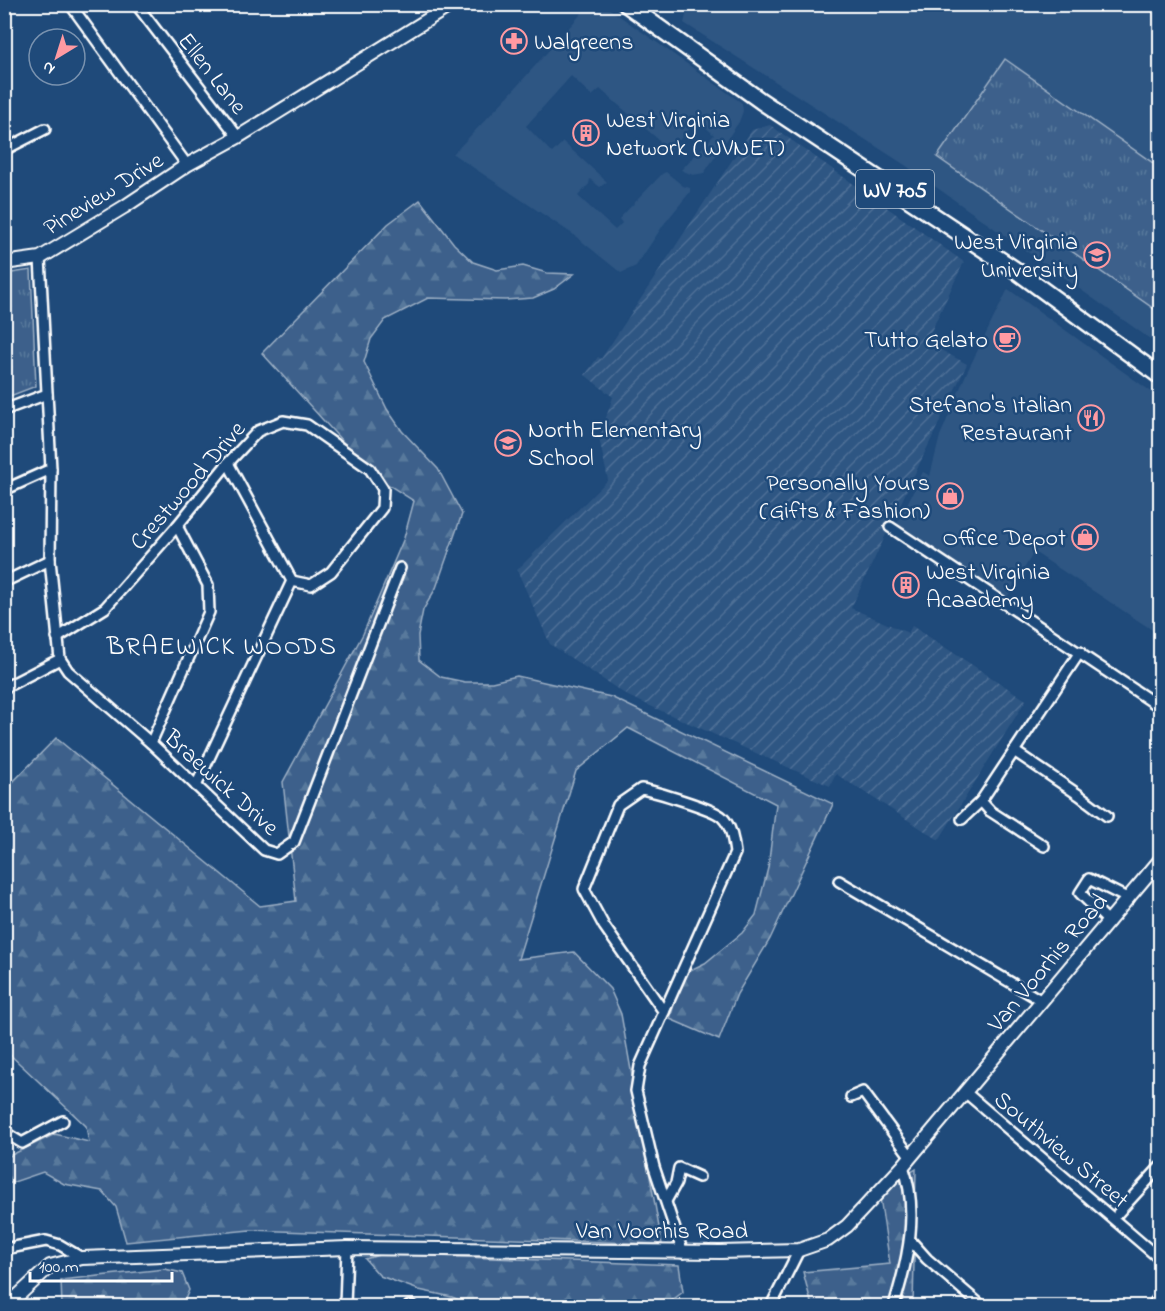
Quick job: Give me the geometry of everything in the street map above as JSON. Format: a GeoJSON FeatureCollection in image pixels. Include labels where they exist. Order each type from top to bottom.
{"type":"FeatureCollection","features":[{"type":"Feature","properties":{"kind":"main road","name":"WV 705"},"geometry":{"type":"LineString","coordinates":[[626,4],[760,101],[1014,269],[1161,376]]}},
{"type":"Feature","properties":{"kind":"street"},"geometry":{"type":"LineString","coordinates":[[70,4],[187,165]]}},
{"type":"Feature","properties":{"kind":"street","name":"Ellen Lane"},"geometry":{"type":"LineString","coordinates":[[135,4],[238,137]]}},
{"type":"Feature","properties":{"kind":"street","name":"Pineview Drive"},"geometry":{"type":"LineString","coordinates":[[57,638],[50,560],[51,469],[40,258],[187,165],[238,137],[453,4]]}},
{"type":"Feature","properties":{"kind":"street"},"geometry":{"type":"LineString","coordinates":[[4,150],[45,129]]}},
{"type":"Feature","properties":{"kind":"street"},"geometry":{"type":"LineString","coordinates":[[4,263],[40,258]]}},
{"type":"Feature","properties":{"kind":"street"},"geometry":{"type":"LineString","coordinates":[[4,410],[47,394]]}},
{"type":"Feature","properties":{"kind":"street","name":"Crestwood Drive"},"geometry":{"type":"LineString","coordinates":[[57,638],[105,608],[258,431],[283,421],[308,425],[370,469],[383,489],[382,508],[331,572],[311,585],[292,581]]}},
{"type":"Feature","properties":{"kind":"street"},"geometry":{"type":"LineString","coordinates":[[196,786],[292,581],[228,463]]}},
{"type":"Feature","properties":{"kind":"street"},"geometry":{"type":"LineString","coordinates":[[4,489],[51,469]]}},
{"type":"Feature","properties":{"kind":"street"},"geometry":{"type":"LineString","coordinates":[[151,743],[209,612],[208,585],[177,526]]}},
{"type":"Feature","properties":{"kind":"street"},"geometry":{"type":"LineString","coordinates":[[890,526],[1161,707]]}},
{"type":"Feature","properties":{"kind":"street"},"geometry":{"type":"LineString","coordinates":[[4,582],[50,560]]}},
{"type":"Feature","properties":{"kind":"street","name":"Braewick Drive"},"geometry":{"type":"LineString","coordinates":[[60,658],[68,671],[151,743],[264,850],[277,854],[294,842],[400,568]]}},
{"type":"Feature","properties":{"kind":"street"},"geometry":{"type":"LineString","coordinates":[[4,688],[60,658],[57,638]]}},
{"type":"Feature","properties":{"kind":"street"},"geometry":{"type":"LineString","coordinates":[[962,819],[981,801],[1080,652]]}},
{"type":"Feature","properties":{"kind":"street"},"geometry":{"type":"LineString","coordinates":[[1014,752],[1107,816]]}},
{"type":"Feature","properties":{"kind":"street"},"geometry":{"type":"LineString","coordinates":[[664,1012],[604,926],[584,889],[618,805],[641,789],[658,792],[722,816],[732,834],[735,853],[640,1066],[636,1091],[654,1167],[683,1253]]}},
{"type":"Feature","properties":{"kind":"street"},"geometry":{"type":"LineString","coordinates":[[981,801],[990,811],[1044,846]]}},
{"type":"Feature","properties":{"kind":"street","name":"Van Voorhis Road"},"geometry":{"type":"LineString","coordinates":[[7,1306],[50,1266],[82,1258],[347,1248],[683,1253],[799,1250],[828,1240],[847,1226],[907,1161],[1161,860]]}},
{"type":"Feature","properties":{"kind":"street"},"geometry":{"type":"LineString","coordinates":[[1109,922],[1080,893],[1089,879],[1129,899]]}},
{"type":"Feature","properties":{"kind":"street"},"geometry":{"type":"LineString","coordinates":[[839,881],[1042,1001]]}},
{"type":"Feature","properties":{"kind":"street"},"geometry":{"type":"LineString","coordinates":[[851,1096],[863,1092],[907,1161],[910,1240],[895,1302],[896,1306]]}},
{"type":"Feature","properties":{"kind":"street","name":"Southview Street"},"geometry":{"type":"LineString","coordinates":[[965,1092],[1161,1259]]}},
{"type":"Feature","properties":{"kind":"street"},"geometry":{"type":"LineString","coordinates":[[8,1134],[22,1143],[63,1121]]}},
{"type":"Feature","properties":{"kind":"street"},"geometry":{"type":"LineString","coordinates":[[1118,1213],[1161,1167]]}},
{"type":"Feature","properties":{"kind":"street"},"geometry":{"type":"LineString","coordinates":[[666,1201],[676,1183],[679,1168],[699,1177]]}},
{"type":"Feature","properties":{"kind":"street"},"geometry":{"type":"LineString","coordinates":[[910,1240],[927,1259],[982,1306]]}},
{"type":"Feature","properties":{"kind":"street"},"geometry":{"type":"LineString","coordinates":[[4,1249],[46,1241],[60,1245],[82,1258]]}},
{"type":"Feature","properties":{"kind":"street"},"geometry":{"type":"LineString","coordinates":[[345,1306],[347,1248]]}},
{"type":"Feature","properties":{"kind":"street"},"geometry":{"type":"LineString","coordinates":[[771,1306],[799,1250]]}},
{"type":"Feature","properties":{"kind":"street"},"geometry":{"type":"LineString","coordinates":[[1152,1306],[1161,1296]]}},
{"type":"Feature","properties":{"kind":"shaded area","name":"West Virginia University"},"geometry":{"type":"Polygon","coordinates":[[[689,4],[1160,5],[1160,346],[905,165],[684,23],[689,4]]]}},
{"type":"Feature","properties":{"kind":"shaded area"},"geometry":{"type":"Polygon","coordinates":[[[589,5],[604,5],[742,103],[743,111],[739,122],[704,173],[693,175],[681,170],[714,135],[698,120],[665,155],[656,147],[660,141],[600,89],[592,96],[571,76],[526,126],[552,153],[563,142],[607,182],[600,187],[590,179],[589,184],[578,196],[615,230],[622,223],[619,219],[662,174],[666,172],[683,186],[690,188],[690,192],[664,224],[636,266],[621,273],[574,235],[453,154],[589,5]]]}},
{"type":"Feature","properties":{"kind":"shaded area"},"geometry":{"type":"Polygon","coordinates":[[[770,125],[964,262],[926,342],[967,364],[851,608],[908,633],[912,626],[1026,700],[939,840],[836,774],[830,786],[628,696],[550,644],[517,570],[608,480],[599,438],[613,397],[585,375],[598,357],[601,359],[752,130],[770,125]]]}},
{"type":"Feature","properties":{"kind":"shaded area"},"geometry":{"type":"Polygon","coordinates":[[[1008,289],[1160,398],[1160,635],[1034,552],[1006,599],[896,526],[923,472],[930,476],[940,436],[967,372],[1008,289]]]}},
{"type":"Feature","properties":{"kind":"green space"},"geometry":{"type":"Polygon","coordinates":[[[1005,59],[1160,168],[1160,313],[937,157],[1005,59]]]}},
{"type":"Feature","properties":{"kind":"green space"},"geometry":{"type":"Polygon","coordinates":[[[420,200],[454,244],[473,262],[497,270],[523,266],[547,273],[574,274],[554,289],[533,298],[505,300],[428,298],[385,320],[371,339],[364,362],[387,409],[402,431],[438,469],[462,514],[436,588],[423,610],[418,635],[419,660],[441,677],[465,682],[492,682],[517,676],[611,697],[833,804],[770,939],[737,994],[719,1040],[670,1019],[682,974],[705,963],[742,933],[756,915],[768,868],[776,804],[628,728],[576,771],[518,959],[574,952],[610,989],[621,1014],[662,1244],[250,1230],[126,1242],[116,1207],[102,1191],[64,1184],[43,1172],[5,1185],[5,1158],[55,1134],[89,1142],[86,1126],[5,1050],[5,790],[56,738],[260,906],[296,901],[283,782],[363,634],[404,538],[414,501],[373,475],[262,353],[388,224],[420,200]]]}},
{"type":"Feature","properties":{"kind":"green space"},"geometry":{"type":"Polygon","coordinates":[[[31,270],[36,386],[5,398],[5,274],[31,270]]]}},
{"type":"Feature","properties":{"kind":"green space"},"geometry":{"type":"Polygon","coordinates":[[[916,1169],[913,1306],[812,1306],[803,1272],[890,1264],[879,1191],[916,1169]]]}},
{"type":"Feature","properties":{"kind":"green space"},"geometry":{"type":"Polygon","coordinates":[[[383,1254],[679,1265],[683,1292],[667,1304],[642,1306],[473,1306],[452,1297],[419,1290],[380,1276],[365,1259],[383,1254]]]}},
{"type":"Feature","properties":{"kind":"green space"},"geometry":{"type":"Polygon","coordinates":[[[165,1269],[182,1273],[189,1290],[182,1306],[62,1306],[61,1280],[165,1269]]]}},
{"type":"Feature","properties":{"kind":"place","name":"Walgreens"},"geometry":{"type":"Point","coordinates":[514,41]}},
{"type":"Feature","properties":{"kind":"place","name":"West Virginia Network (WVNET)"},"geometry":{"type":"Point","coordinates":[586,133]}},
{"type":"Feature","properties":{"kind":"place","name":"West Virginia University"},"geometry":{"type":"Point","coordinates":[1097,255]}},
{"type":"Feature","properties":{"kind":"place","name":"Tutto Gelato"},"geometry":{"type":"Point","coordinates":[1007,339]}},
{"type":"Feature","properties":{"kind":"place","name":"Stefano's Italian Restaurant"},"geometry":{"type":"Point","coordinates":[1091,418]}},
{"type":"Feature","properties":{"kind":"place","name":"North Elementary School"},"geometry":{"type":"Point","coordinates":[508,443]}},
{"type":"Feature","properties":{"kind":"place","name":"Personally Yours (Gifts & Fashion)"},"geometry":{"type":"Point","coordinates":[950,496]}},
{"type":"Feature","properties":{"kind":"place","name":"Office Depot"},"geometry":{"type":"Point","coordinates":[1085,537]}},
{"type":"Feature","properties":{"kind":"place","name":"West Virginia Acaademy"},"geometry":{"type":"Point","coordinates":[906,585]}},
{"type":"Feature","properties":{"kind":"district","name":"BRAEWICK WOODS"},"geometry":{"type":"Point","coordinates":[222,645]}}]}
